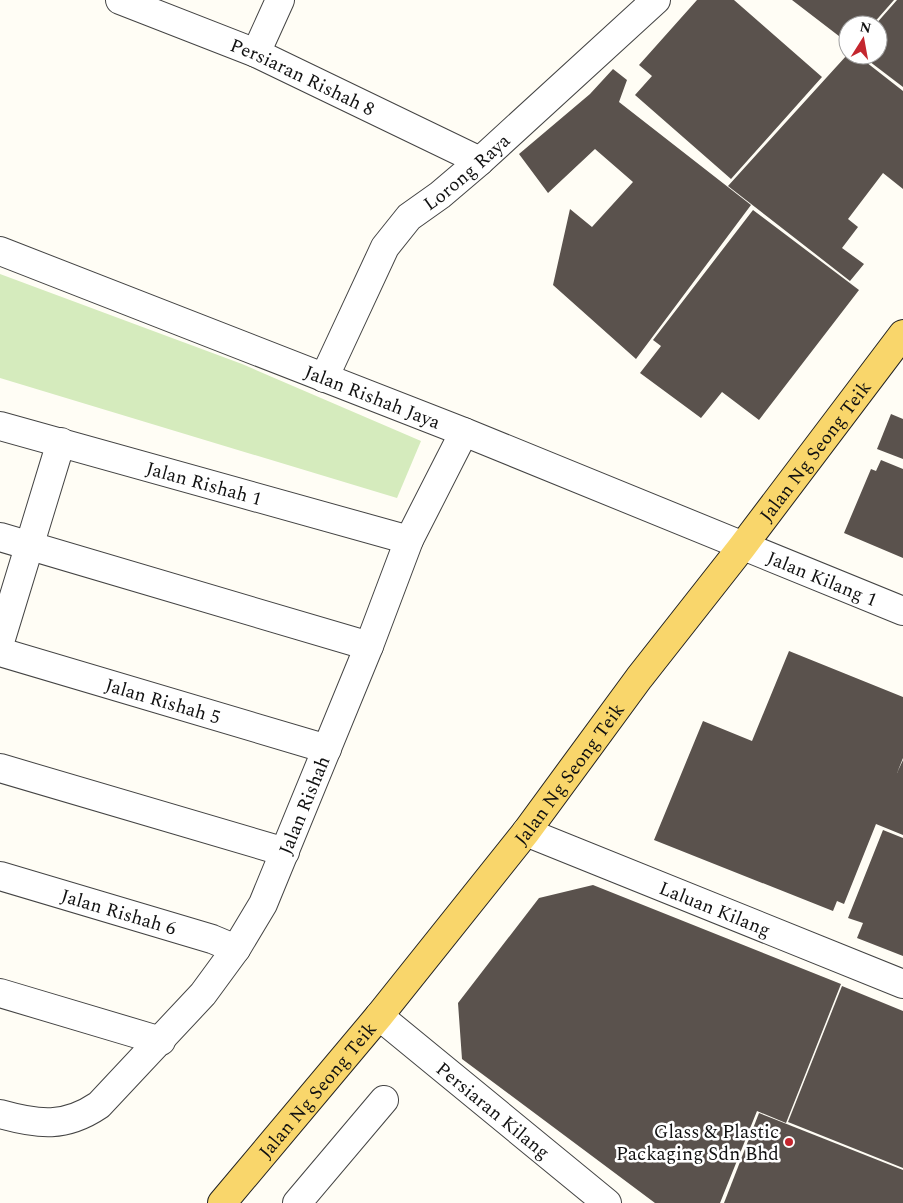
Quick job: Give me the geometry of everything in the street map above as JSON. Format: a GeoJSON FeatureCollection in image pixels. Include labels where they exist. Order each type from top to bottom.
{"type":"FeatureCollection","features":[{"type":"Feature","properties":{"kind":"main road","name":"Jalan Ng Seong Teik"},"geometry":{"type":"LineString","coordinates":[[222,1203],[379,1016],[526,832],[640,678],[903,334]]}},
{"type":"Feature","properties":{"kind":"street","name":"Persiaran Rishah 8"},"geometry":{"type":"LineString","coordinates":[[120,0],[256,53],[480,161]]}},
{"type":"Feature","properties":{"kind":"street"},"geometry":{"type":"LineString","coordinates":[[256,53],[280,0]]}},
{"type":"Feature","properties":{"kind":"street","name":"Lorong Raya"},"geometry":{"type":"LineString","coordinates":[[324,378],[385,247],[409,217],[480,161],[656,0]]}},
{"type":"Feature","properties":{"kind":"street","name":"Jalan Rishah Jaya"},"geometry":{"type":"LineString","coordinates":[[0,250],[464,432],[742,547]]}},
{"type":"Feature","properties":{"kind":"street","name":"Jalan Rishah 1"},"geometry":{"type":"LineString","coordinates":[[0,426],[409,540]]}},
{"type":"Feature","properties":{"kind":"street","name":"Jalan Rishah"},"geometry":{"type":"LineString","coordinates":[[0,1114],[44,1123],[64,1122],[83,1116],[99,1105],[203,994],[236,949],[263,904],[285,852],[369,646],[409,540],[464,432]]}},
{"type":"Feature","properties":{"kind":"street"},"geometry":{"type":"LineString","coordinates":[[0,642],[60,442]]}},
{"type":"Feature","properties":{"kind":"street"},"geometry":{"type":"LineString","coordinates":[[0,537],[369,646]]}},
{"type":"Feature","properties":{"kind":"street","name":"Jalan Kilang 1"},"geometry":{"type":"LineString","coordinates":[[742,547],[903,611]]}},
{"type":"Feature","properties":{"kind":"street","name":"Jalan Rishah 5"},"geometry":{"type":"LineString","coordinates":[[0,652],[327,749]]}},
{"type":"Feature","properties":{"kind":"street"},"geometry":{"type":"LineString","coordinates":[[0,768],[285,852]]}},
{"type":"Feature","properties":{"kind":"street","name":"Laluan Kilang"},"geometry":{"type":"LineString","coordinates":[[526,832],[903,984]]}},
{"type":"Feature","properties":{"kind":"street","name":"Jalan Rishah 6"},"geometry":{"type":"LineString","coordinates":[[0,876],[212,939],[236,949]]}},
{"type":"Feature","properties":{"kind":"street"},"geometry":{"type":"LineString","coordinates":[[0,994],[161,1041]]}},
{"type":"Feature","properties":{"kind":"street","name":"Persiaran Kilang"},"geometry":{"type":"LineString","coordinates":[[379,1016],[607,1203]]}},
{"type":"Feature","properties":{"kind":"street"},"geometry":{"type":"LineString","coordinates":[[296,1203],[384,1100]]}},
{"type":"Feature","properties":{"kind":"green space"},"geometry":{"type":"Polygon","coordinates":[[[0,274],[242,364],[421,441],[397,498],[0,378],[0,274]]]}},
{"type":"Feature","properties":{"kind":"building"},"geometry":{"type":"Polygon","coordinates":[[[697,0],[734,0],[822,77],[731,179],[635,95],[652,76],[639,65],[697,0]]]}},
{"type":"Feature","properties":{"kind":"building"},"geometry":{"type":"Polygon","coordinates":[[[792,0],[894,0],[881,15],[838,15],[838,35],[792,0]]]}},
{"type":"Feature","properties":{"kind":"building"},"geometry":{"type":"Polygon","coordinates":[[[897,0],[903,0],[903,87],[874,65],[888,65],[888,15],[884,15],[897,0]]]}},
{"type":"Feature","properties":{"kind":"building"},"geometry":{"type":"Polygon","coordinates":[[[838,65],[870,65],[903,91],[903,189],[883,173],[848,219],[858,227],[842,248],[864,264],[850,281],[728,186],[838,65]]]}},
{"type":"Feature","properties":{"kind":"building"},"geometry":{"type":"Polygon","coordinates":[[[613,69],[627,80],[619,102],[751,205],[636,359],[553,285],[570,209],[592,227],[633,182],[595,149],[548,193],[519,154],[590,94],[613,69]]]}},
{"type":"Feature","properties":{"kind":"building"},"geometry":{"type":"Polygon","coordinates":[[[753,210],[859,290],[759,420],[722,392],[701,418],[640,373],[661,346],[653,340],[753,210]]]}},
{"type":"Feature","properties":{"kind":"building"},"geometry":{"type":"Polygon","coordinates":[[[891,414],[903,419],[903,459],[877,449],[891,414]]]}},
{"type":"Feature","properties":{"kind":"building"},"geometry":{"type":"Polygon","coordinates":[[[881,460],[903,469],[903,558],[844,533],[871,469],[876,471],[881,460]]]}},
{"type":"Feature","properties":{"kind":"building"},"geometry":{"type":"Polygon","coordinates":[[[789,651],[903,697],[903,758],[897,773],[903,760],[903,835],[876,824],[844,904],[837,901],[833,911],[654,840],[703,721],[752,741],[789,651]]]}},
{"type":"Feature","properties":{"kind":"building"},"geometry":{"type":"Polygon","coordinates":[[[883,830],[903,838],[903,956],[857,938],[863,923],[848,918],[883,830]]]}},
{"type":"Feature","properties":{"kind":"building"},"geometry":{"type":"Polygon","coordinates":[[[593,885],[841,984],[786,1123],[757,1111],[720,1203],[655,1203],[462,1059],[458,1003],[539,898],[593,885]]]}},
{"type":"Feature","properties":{"kind":"building"},"geometry":{"type":"Polygon","coordinates":[[[842,986],[903,1011],[903,1168],[788,1122],[842,986]]]}},
{"type":"Feature","properties":{"kind":"building","name":"Glass & Plastic Packaging Sdn Bhd"},"geometry":{"type":"Polygon","coordinates":[[[759,1113],[903,1170],[903,1203],[724,1203],[759,1113]]]}},
{"type":"Feature","properties":{"kind":"place","name":"Glass & Plastic Packaging Sdn Bhd"},"geometry":{"type":"Point","coordinates":[789,1142]}}]}
